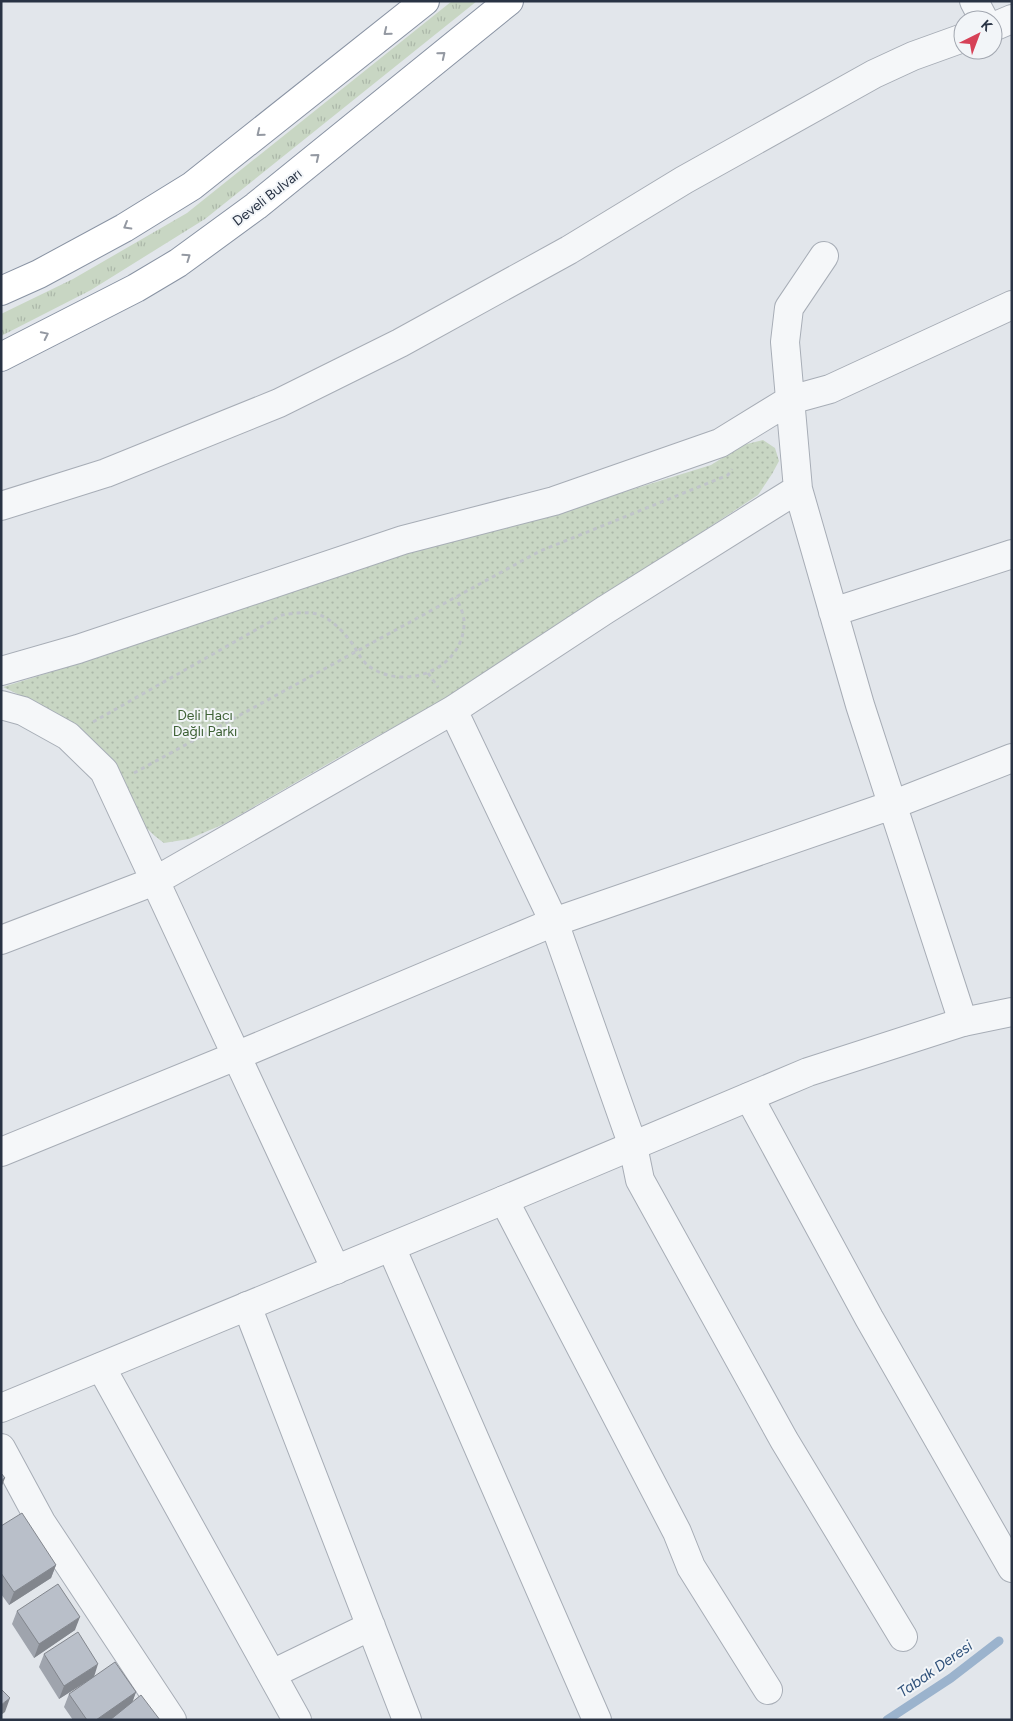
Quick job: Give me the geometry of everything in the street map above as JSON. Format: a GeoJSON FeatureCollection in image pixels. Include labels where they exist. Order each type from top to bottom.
{"type":"FeatureCollection","features":[{"type":"Feature","properties":{"kind":"highway"},"geometry":{"type":"LineString","coordinates":[[1,291],[39,274],[124,228],[192,186],[425,1]]}},
{"type":"Feature","properties":{"kind":"highway","name":"Develi Bulvarı"},"geometry":{"type":"LineString","coordinates":[[1,357],[127,293],[178,263],[256,206],[509,1]]}},
{"type":"Feature","properties":{"kind":"street"},"geometry":{"type":"LineString","coordinates":[[1,506],[106,473],[279,403],[400,343],[560,254],[684,180],[874,74],[913,56],[953,42]]}},
{"type":"Feature","properties":{"kind":"street"},"geometry":{"type":"LineString","coordinates":[[824,256],[789,308],[785,342],[798,489],[860,705],[963,1022]]}},
{"type":"Feature","properties":{"kind":"street"},"geometry":{"type":"LineString","coordinates":[[1,671],[78,649],[403,540],[554,501],[720,443],[790,400],[830,389],[1012,305]]}},
{"type":"Feature","properties":{"kind":"street"},"geometry":{"type":"LineString","coordinates":[[1,940],[155,881],[453,710],[605,610],[798,489]]}},
{"type":"Feature","properties":{"kind":"street"},"geometry":{"type":"LineString","coordinates":[[833,612],[1012,554]]}},
{"type":"Feature","properties":{"kind":"street"},"geometry":{"type":"LineString","coordinates":[[1,704],[23,711],[70,739],[104,771],[336,1270]]}},
{"type":"Feature","properties":{"kind":"street"},"geometry":{"type":"LineString","coordinates":[[453,710],[554,922],[633,1146],[640,1180],[784,1440],[904,1637]]}},
{"type":"Feature","properties":{"kind":"street"},"geometry":{"type":"LineString","coordinates":[[1,1152],[236,1056],[554,922],[892,805],[1012,758]]}},
{"type":"Feature","properties":{"kind":"street"},"geometry":{"type":"LineString","coordinates":[[1,1408],[808,1072],[963,1022],[1012,1012]]}},
{"type":"Feature","properties":{"kind":"street"},"geometry":{"type":"LineString","coordinates":[[749,1097],[869,1318],[1012,1568]]}},
{"type":"Feature","properties":{"kind":"street"},"geometry":{"type":"LineString","coordinates":[[504,1200],[677,1532],[691,1567],[768,1690]]}},
{"type":"Feature","properties":{"kind":"street"},"geometry":{"type":"LineString","coordinates":[[391,1247],[597,1720]]}},
{"type":"Feature","properties":{"kind":"street"},"geometry":{"type":"LineString","coordinates":[[247,1306],[407,1720]]}},
{"type":"Feature","properties":{"kind":"street"},"geometry":{"type":"LineString","coordinates":[[101,1366],[297,1720]]}},
{"type":"Feature","properties":{"kind":"street"},"geometry":{"type":"LineString","coordinates":[[1,1448],[41,1522],[172,1720]]}},
{"type":"Feature","properties":{"kind":"street"},"geometry":{"type":"LineString","coordinates":[[272,1674],[371,1626]]}},
{"type":"Feature","properties":{"kind":"path"},"geometry":{"type":"LineString","coordinates":[[111,786],[540,551],[728,476],[736,463],[720,443]]}},
{"type":"Feature","properties":{"kind":"path"},"geometry":{"type":"LineString","coordinates":[[70,739],[97,720],[282,615],[302,612],[320,615],[348,638],[362,661],[374,670],[389,677],[422,675],[434,671],[446,662],[458,646],[464,627],[463,615],[456,597]]}},
{"type":"Feature","properties":{"kind":"green space"},"geometry":{"type":"Polygon","coordinates":[[[452,1],[477,1],[205,219],[91,290],[1,336],[1,314],[73,279],[187,213],[452,1]]]}},
{"type":"Feature","properties":{"kind":"green space","name":"Deli Hacı Dağlı Parkı"},"geometry":{"type":"Polygon","coordinates":[[[763,440],[775,448],[779,461],[758,495],[471,685],[350,751],[224,824],[189,839],[164,843],[159,839],[136,814],[120,776],[98,745],[54,712],[3,687],[109,654],[307,582],[406,552],[537,519],[711,465],[743,445],[763,440]]]}},
{"type":"Feature","properties":{"kind":"building"},"geometry":{"type":"Polygon","coordinates":[[[22,1513],[56,1565],[14,1592],[1,1573],[1,1526],[22,1513]]]}},
{"type":"Feature","properties":{"kind":"building"},"geometry":{"type":"Polygon","coordinates":[[[58,1584],[80,1617],[39,1644],[17,1611],[58,1584]]]}},
{"type":"Feature","properties":{"kind":"building"},"geometry":{"type":"Polygon","coordinates":[[[78,1632],[98,1664],[64,1686],[44,1654],[78,1632]]]}},
{"type":"Feature","properties":{"kind":"building"},"geometry":{"type":"Polygon","coordinates":[[[115,1662],[136,1692],[96,1720],[87,1720],[69,1694],[115,1662]]]}},
{"type":"Feature","properties":{"kind":"building"},"geometry":{"type":"Polygon","coordinates":[[[1,1689],[10,1698],[1,1705],[1,1689]]]}},
{"type":"Feature","properties":{"kind":"building"},"geometry":{"type":"Polygon","coordinates":[[[141,1695],[160,1720],[110,1720],[141,1695]]]}},
{"type":"Feature","properties":{"kind":"waterway","name":"Tabak Deresi"},"geometry":{"type":"LineString","coordinates":[[887,1720],[951,1678],[999,1641]]}}]}
